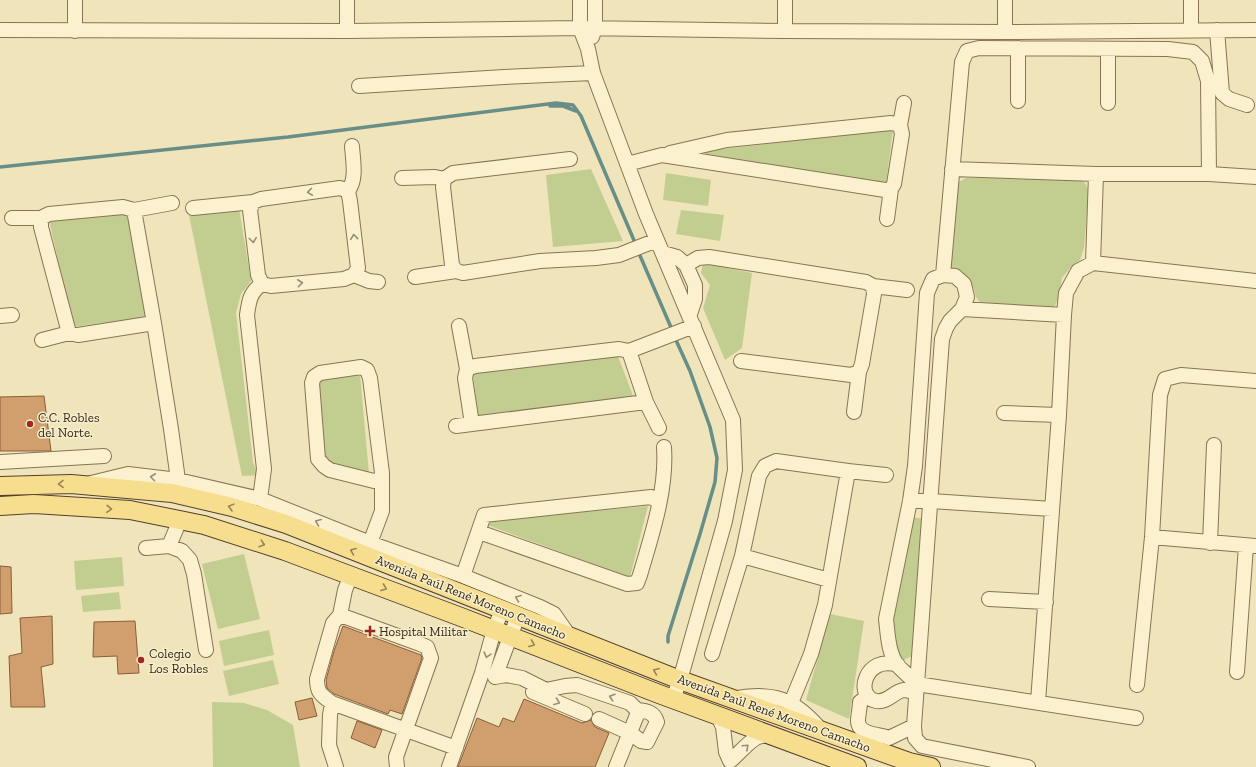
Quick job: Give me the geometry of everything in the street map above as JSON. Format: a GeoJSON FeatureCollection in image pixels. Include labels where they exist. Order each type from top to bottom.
{"type":"FeatureCollection","features":[{"type":"Feature","properties":{"kind":"main road","name":"Avenida Paúl René Moreno Camacho"},"geometry":{"type":"LineString","coordinates":[[0,486],[71,484],[172,493],[232,507],[286,524],[680,680],[821,730],[885,745],[909,762],[931,767]]}},
{"type":"Feature","properties":{"kind":"main road","name":"Avenida Paúl René Moreno Camacho"},"geometry":{"type":"LineString","coordinates":[[0,506],[34,504],[130,510],[204,525],[285,551],[718,716],[857,767]]}},
{"type":"Feature","properties":{"kind":"street"},"geometry":{"type":"LineString","coordinates":[[75,0],[75,31]]}},
{"type":"Feature","properties":{"kind":"street"},"geometry":{"type":"LineString","coordinates":[[346,31],[347,0]]}},
{"type":"Feature","properties":{"kind":"street"},"geometry":{"type":"LineString","coordinates":[[580,0],[580,28],[588,49],[593,73],[627,164],[655,246],[692,320],[733,420],[736,470],[725,522],[680,680],[673,699]]}},
{"type":"Feature","properties":{"kind":"street"},"geometry":{"type":"LineString","coordinates":[[588,49],[595,28],[595,0]]}},
{"type":"Feature","properties":{"kind":"street"},"geometry":{"type":"LineString","coordinates":[[785,0],[785,31]]}},
{"type":"Feature","properties":{"kind":"street"},"geometry":{"type":"LineString","coordinates":[[1005,0],[1005,32]]}},
{"type":"Feature","properties":{"kind":"street"},"geometry":{"type":"LineString","coordinates":[[1191,0],[1191,30]]}},
{"type":"Feature","properties":{"kind":"street"},"geometry":{"type":"LineString","coordinates":[[0,30],[346,31],[580,28],[1005,32],[1256,30]]}},
{"type":"Feature","properties":{"kind":"street"},"geometry":{"type":"LineString","coordinates":[[1217,30],[1222,92],[1229,99],[1247,105]]}},
{"type":"Feature","properties":{"kind":"street"},"geometry":{"type":"LineString","coordinates":[[943,275],[962,62],[967,51],[979,48],[1018,48],[1168,49],[1193,52],[1202,61],[1208,81],[1209,174]]}},
{"type":"Feature","properties":{"kind":"street"},"geometry":{"type":"LineString","coordinates":[[1018,48],[1018,101]]}},
{"type":"Feature","properties":{"kind":"street"},"geometry":{"type":"LineString","coordinates":[[1108,49],[1108,103]]}},
{"type":"Feature","properties":{"kind":"street"},"geometry":{"type":"LineString","coordinates":[[359,86],[593,73]]}},
{"type":"Feature","properties":{"kind":"street"},"geometry":{"type":"LineString","coordinates":[[887,219],[891,189],[894,184],[902,134],[900,125],[904,102]]}},
{"type":"Feature","properties":{"kind":"street"},"geometry":{"type":"LineString","coordinates":[[627,164],[727,140],[891,123],[900,125]]}},
{"type":"Feature","properties":{"kind":"street"},"geometry":{"type":"LineString","coordinates":[[260,499],[264,470],[247,315],[250,298],[255,289],[262,284],[278,286],[344,279],[354,275],[358,268],[348,191],[352,185],[354,170],[352,146]]}},
{"type":"Feature","properties":{"kind":"street"},"geometry":{"type":"LineString","coordinates":[[662,155],[885,190],[891,189]]}},
{"type":"Feature","properties":{"kind":"street"},"geometry":{"type":"LineString","coordinates":[[402,178],[435,176],[444,179],[453,174],[570,159]]}},
{"type":"Feature","properties":{"kind":"street"},"geometry":{"type":"LineString","coordinates":[[952,169],[1096,174],[1209,174],[1256,177]]}},
{"type":"Feature","properties":{"kind":"street"},"geometry":{"type":"LineString","coordinates":[[1093,263],[1096,174]]}},
{"type":"Feature","properties":{"kind":"street"},"geometry":{"type":"LineString","coordinates":[[444,179],[443,187],[452,265],[456,271]]}},
{"type":"Feature","properties":{"kind":"street"},"geometry":{"type":"LineString","coordinates":[[193,208],[253,202],[261,199],[340,188],[348,191]]}},
{"type":"Feature","properties":{"kind":"street"},"geometry":{"type":"LineString","coordinates":[[253,202],[250,210],[258,276],[262,284]]}},
{"type":"Feature","properties":{"kind":"street"},"geometry":{"type":"LineString","coordinates":[[12,218],[41,218],[49,214],[123,207],[134,210],[172,203]]}},
{"type":"Feature","properties":{"kind":"street"},"geometry":{"type":"LineString","coordinates":[[134,210],[154,324],[178,480]]}},
{"type":"Feature","properties":{"kind":"street"},"geometry":{"type":"LineString","coordinates":[[41,218],[41,228],[69,333]]}},
{"type":"Feature","properties":{"kind":"street"},"geometry":{"type":"LineString","coordinates":[[414,278],[456,271],[463,273],[540,261],[596,258],[619,255],[630,251],[655,246],[677,257],[686,265],[695,285],[692,320],[680,331],[629,351],[619,349],[475,366],[467,369]]}},
{"type":"Feature","properties":{"kind":"street"},"geometry":{"type":"LineString","coordinates":[[686,265],[698,258],[708,257],[866,282],[873,286],[907,290]]}},
{"type":"Feature","properties":{"kind":"street"},"geometry":{"type":"LineString","coordinates":[[1038,702],[1066,293],[1078,271],[1093,263],[1256,281]]}},
{"type":"Feature","properties":{"kind":"street"},"geometry":{"type":"LineString","coordinates":[[354,275],[369,281],[378,282]]}},
{"type":"Feature","properties":{"kind":"street"},"geometry":{"type":"LineString","coordinates":[[917,688],[898,665],[892,655],[888,639],[886,620],[910,501],[915,466],[927,294],[933,279],[943,275],[955,276],[964,284],[967,297],[962,309],[950,321],[942,339],[931,501],[917,688],[914,726],[915,738],[922,746],[1028,767]]}},
{"type":"Feature","properties":{"kind":"street"},"geometry":{"type":"LineString","coordinates":[[854,412],[859,372],[862,364],[874,294],[873,286]]}},
{"type":"Feature","properties":{"kind":"street"},"geometry":{"type":"LineString","coordinates":[[962,309],[1064,315]]}},
{"type":"Feature","properties":{"kind":"street"},"geometry":{"type":"LineString","coordinates":[[42,340],[69,333],[78,335],[154,324]]}},
{"type":"Feature","properties":{"kind":"street"},"geometry":{"type":"LineString","coordinates":[[459,326],[467,369],[465,378],[472,424]]}},
{"type":"Feature","properties":{"kind":"street"},"geometry":{"type":"LineString","coordinates":[[629,351],[646,402],[660,428]]}},
{"type":"Feature","properties":{"kind":"street"},"geometry":{"type":"LineString","coordinates":[[741,361],[851,375],[859,372]]}},
{"type":"Feature","properties":{"kind":"street"},"geometry":{"type":"LineString","coordinates":[[370,543],[382,511],[382,473],[370,378],[367,370],[360,368],[320,373],[314,377],[312,383],[318,459],[330,470],[374,481],[381,479]]}},
{"type":"Feature","properties":{"kind":"street"},"geometry":{"type":"LineString","coordinates":[[1137,685],[1152,537],[1160,395],[1165,379],[1181,375],[1256,381]]}},
{"type":"Feature","properties":{"kind":"street"},"geometry":{"type":"LineString","coordinates":[[456,426],[646,402]]}},
{"type":"Feature","properties":{"kind":"street"},"geometry":{"type":"LineString","coordinates":[[1004,413],[1058,415]]}},
{"type":"Feature","properties":{"kind":"street"},"geometry":{"type":"LineString","coordinates":[[1210,542],[1214,445]]}},
{"type":"Feature","properties":{"kind":"street"},"geometry":{"type":"LineString","coordinates":[[479,532],[627,584],[637,582],[658,514],[665,463],[664,447]]}},
{"type":"Feature","properties":{"kind":"street"},"geometry":{"type":"LineString","coordinates":[[0,462],[104,456]]}},
{"type":"Feature","properties":{"kind":"street"},"geometry":{"type":"LineString","coordinates":[[712,654],[742,556],[759,476],[765,466],[776,461],[886,475]]}},
{"type":"Feature","properties":{"kind":"street"},"geometry":{"type":"LineString","coordinates":[[791,703],[811,654],[825,605],[848,471]]}},
{"type":"Feature","properties":{"kind":"street"},"geometry":{"type":"LineString","coordinates":[[83,485],[128,474],[178,480],[260,499],[370,543],[463,576],[554,614],[570,636]]}},
{"type":"Feature","properties":{"kind":"street"},"geometry":{"type":"LineString","coordinates":[[463,576],[484,515],[651,497],[659,502]]}},
{"type":"Feature","properties":{"kind":"street"},"geometry":{"type":"LineString","coordinates":[[910,501],[1052,509]]}},
{"type":"Feature","properties":{"kind":"street"},"geometry":{"type":"LineString","coordinates":[[169,546],[180,520]]}},
{"type":"Feature","properties":{"kind":"street"},"geometry":{"type":"LineString","coordinates":[[1152,537],[1251,546],[1237,672]]}},
{"type":"Feature","properties":{"kind":"street"},"geometry":{"type":"LineString","coordinates":[[146,548],[169,546],[182,551],[190,560],[194,574],[206,650]]}},
{"type":"Feature","properties":{"kind":"street"},"geometry":{"type":"LineString","coordinates":[[742,556],[829,580]]}},
{"type":"Feature","properties":{"kind":"street"},"geometry":{"type":"LineString","coordinates":[[351,576],[345,590],[340,615],[333,623],[316,679],[320,695],[332,703],[456,748]]}},
{"type":"Feature","properties":{"kind":"street"},"geometry":{"type":"LineString","coordinates":[[988,598],[1046,602]]}},
{"type":"Feature","properties":{"kind":"street"},"geometry":{"type":"LineString","coordinates":[[449,767],[489,675],[510,613]]}},
{"type":"Feature","properties":{"kind":"street"},"geometry":{"type":"LineString","coordinates":[[340,615],[427,648],[431,658],[396,757],[397,767]]}},
{"type":"Feature","properties":{"kind":"street"},"geometry":{"type":"LineString","coordinates":[[898,665],[890,663],[881,664],[872,668],[866,675],[864,687],[868,696],[876,701],[885,700],[896,692],[917,688],[1038,702],[1136,718]]}},
{"type":"Feature","properties":{"kind":"street"},"geometry":{"type":"LineString","coordinates":[[489,675],[506,675],[522,678],[546,690],[577,685],[630,703],[637,710],[648,711],[655,716],[657,722],[647,742],[641,741],[630,733],[599,719]]}},
{"type":"Feature","properties":{"kind":"street"},"geometry":{"type":"LineString","coordinates":[[489,675],[585,714]]}},
{"type":"Feature","properties":{"kind":"street"},"geometry":{"type":"LineString","coordinates":[[732,699],[752,695],[772,697],[791,703],[808,715],[821,730]]}},
{"type":"Feature","properties":{"kind":"street"},"geometry":{"type":"LineString","coordinates":[[868,696],[860,702],[859,727],[866,732],[884,736],[885,745],[914,726]]}},
{"type":"Feature","properties":{"kind":"street"},"geometry":{"type":"LineString","coordinates":[[332,703],[329,745],[336,767]]}},
{"type":"Feature","properties":{"kind":"street"},"geometry":{"type":"LineString","coordinates":[[616,767],[637,715],[637,710]]}},
{"type":"Feature","properties":{"kind":"street"},"geometry":{"type":"LineString","coordinates":[[718,716],[723,728],[726,752],[730,764],[755,738],[768,734]]}},
{"type":"Feature","properties":{"kind":"green space"},"geometry":{"type":"Polygon","coordinates":[[[893,129],[886,184],[690,153],[893,129]]]}},
{"type":"Feature","properties":{"kind":"green space"},"geometry":{"type":"Polygon","coordinates":[[[591,169],[623,241],[553,247],[546,175],[591,169]]]}},
{"type":"Feature","properties":{"kind":"green space"},"geometry":{"type":"Polygon","coordinates":[[[666,173],[711,180],[708,206],[663,200],[666,173]]]}},
{"type":"Feature","properties":{"kind":"green space"},"geometry":{"type":"Polygon","coordinates":[[[966,178],[1076,178],[1085,183],[1089,191],[1084,248],[1080,260],[1071,267],[1062,278],[1059,296],[1055,306],[1046,310],[986,305],[981,303],[976,298],[974,289],[970,282],[949,266],[954,191],[959,182],[966,178]]]}},
{"type":"Feature","properties":{"kind":"green space"},"geometry":{"type":"Polygon","coordinates":[[[239,208],[251,281],[241,294],[236,313],[253,462],[258,475],[242,476],[189,215],[239,208]]]}},
{"type":"Feature","properties":{"kind":"green space"},"geometry":{"type":"Polygon","coordinates":[[[681,210],[724,215],[720,241],[676,234],[681,210]]]}},
{"type":"Feature","properties":{"kind":"green space"},"geometry":{"type":"Polygon","coordinates":[[[128,211],[147,317],[73,327],[49,220],[128,211]]]}},
{"type":"Feature","properties":{"kind":"green space"},"geometry":{"type":"Polygon","coordinates":[[[703,263],[752,273],[742,348],[725,360],[703,308],[710,285],[701,273],[703,263]]]}},
{"type":"Feature","properties":{"kind":"green space"},"geometry":{"type":"Polygon","coordinates":[[[618,356],[634,398],[478,417],[473,373],[618,356]]]}},
{"type":"Feature","properties":{"kind":"green space"},"geometry":{"type":"Polygon","coordinates":[[[360,374],[369,474],[332,464],[325,459],[317,387],[320,381],[324,378],[360,374]]]}},
{"type":"Feature","properties":{"kind":"green space"},"geometry":{"type":"Polygon","coordinates":[[[648,506],[630,577],[487,525],[489,521],[648,506]]]}},
{"type":"Feature","properties":{"kind":"green space"},"geometry":{"type":"Polygon","coordinates":[[[911,517],[925,519],[912,656],[902,661],[893,642],[891,626],[911,517]]]}},
{"type":"Feature","properties":{"kind":"green space"},"geometry":{"type":"Polygon","coordinates":[[[244,554],[260,619],[218,629],[202,564],[244,554]]]}},
{"type":"Feature","properties":{"kind":"green space"},"geometry":{"type":"Polygon","coordinates":[[[122,557],[124,586],[76,590],[74,561],[122,557]]]}},
{"type":"Feature","properties":{"kind":"green space"},"geometry":{"type":"Polygon","coordinates":[[[119,592],[121,609],[83,612],[81,596],[119,592]]]}},
{"type":"Feature","properties":{"kind":"green space"},"geometry":{"type":"Polygon","coordinates":[[[830,614],[864,621],[849,719],[806,700],[830,614]]]}},
{"type":"Feature","properties":{"kind":"green space"},"geometry":{"type":"Polygon","coordinates":[[[269,630],[274,655],[224,666],[219,641],[269,630]]]}},
{"type":"Feature","properties":{"kind":"green space"},"geometry":{"type":"Polygon","coordinates":[[[273,660],[279,684],[229,696],[223,671],[273,660]]]}},
{"type":"Feature","properties":{"kind":"green space"},"geometry":{"type":"Polygon","coordinates":[[[212,702],[244,703],[267,710],[293,725],[300,767],[213,767],[212,702]]]}},
{"type":"Feature","properties":{"kind":"building","name":"C.C. Robles del Norte."},"geometry":{"type":"Polygon","coordinates":[[[44,396],[51,451],[0,451],[0,397],[44,396]]]}},
{"type":"Feature","properties":{"kind":"building"},"geometry":{"type":"Polygon","coordinates":[[[0,566],[11,567],[12,613],[0,614],[0,566]]]}},
{"type":"Feature","properties":{"kind":"building"},"geometry":{"type":"Polygon","coordinates":[[[52,616],[53,664],[41,667],[45,707],[11,707],[9,656],[22,653],[20,618],[52,616]]]}},
{"type":"Feature","properties":{"kind":"building"},"geometry":{"type":"Polygon","coordinates":[[[135,621],[139,673],[118,674],[117,656],[93,657],[94,622],[135,621]]]}},
{"type":"Feature","properties":{"kind":"building"},"geometry":{"type":"Polygon","coordinates":[[[343,626],[421,655],[422,658],[402,714],[390,710],[388,714],[334,694],[327,688],[326,680],[343,626]]]}},
{"type":"Feature","properties":{"kind":"building"},"geometry":{"type":"Polygon","coordinates":[[[312,698],[317,716],[299,720],[295,702],[312,698]]]}},
{"type":"Feature","properties":{"kind":"building"},"geometry":{"type":"Polygon","coordinates":[[[524,699],[582,723],[591,720],[595,727],[609,733],[595,767],[458,767],[477,718],[499,727],[503,718],[514,722],[524,699]]]}},
{"type":"Feature","properties":{"kind":"building"},"geometry":{"type":"Polygon","coordinates":[[[357,721],[382,730],[375,748],[351,738],[357,721]]]}},
{"type":"Feature","properties":{"kind":"waterway"},"geometry":{"type":"LineString","coordinates":[[0,167],[288,137],[556,103],[573,105],[581,116],[636,245]]}},
{"type":"Feature","properties":{"kind":"waterway"},"geometry":{"type":"LineString","coordinates":[[550,106],[563,106],[576,111]]}},
{"type":"Feature","properties":{"kind":"waterway"},"geometry":{"type":"LineString","coordinates":[[638,251],[673,332]]}},
{"type":"Feature","properties":{"kind":"waterway"},"geometry":{"type":"LineString","coordinates":[[668,642],[668,636],[715,482],[717,458],[710,427],[690,371],[675,338]]}},
{"type":"Feature","properties":{"kind":"place","name":"C.C. Robles del Norte."},"geometry":{"type":"Point","coordinates":[30,424]}},
{"type":"Feature","properties":{"kind":"place","name":"Hospital Militar"},"geometry":{"type":"Point","coordinates":[370,631]}},
{"type":"Feature","properties":{"kind":"place","name":"Colegio Los Robles"},"geometry":{"type":"Point","coordinates":[141,660]}}]}
